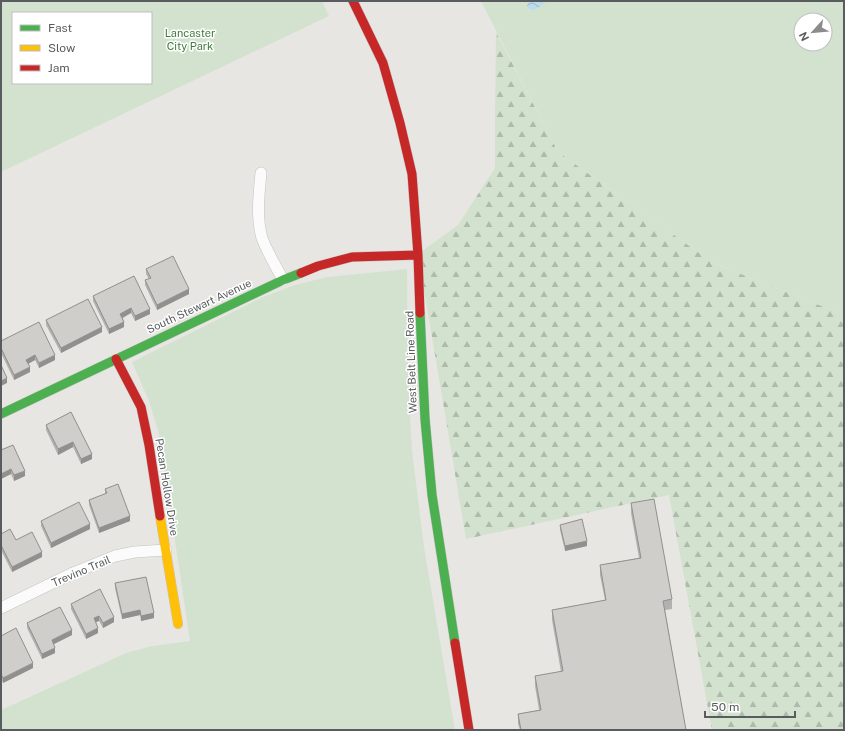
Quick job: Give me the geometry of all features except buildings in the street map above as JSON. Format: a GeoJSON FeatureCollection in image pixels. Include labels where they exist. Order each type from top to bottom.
{"type":"FeatureCollection","features":[{"type":"Feature","properties":{"kind":"main road","name":"West Belt Line Road"},"geometry":{"type":"LineString","coordinates":[[353,1],[383,63],[400,123],[412,174],[418,255],[425,418],[432,494],[469,730]]}},
{"type":"Feature","properties":{"kind":"main road","name":"South Stewart Avenue"},"geometry":{"type":"LineString","coordinates":[[1,414],[283,280],[318,266],[352,257],[418,255]]}},
{"type":"Feature","properties":{"kind":"main road","name":"Pecan Hollow Drive"},"geometry":{"type":"LineString","coordinates":[[116,359],[140,407],[149,445],[178,624]]}},
{"type":"Feature","properties":{"kind":"street"},"geometry":{"type":"LineString","coordinates":[[261,173],[258,197],[262,238],[283,280]]}},
{"type":"Feature","properties":{"kind":"street","name":"Trevino Trail"},"geometry":{"type":"LineString","coordinates":[[1,608],[72,573],[115,556],[135,552],[166,550]]}},
{"type":"Feature","properties":{"kind":"green space","name":"Lancaster City Park"},"geometry":{"type":"Polygon","coordinates":[[[1,1],[322,1],[329,16],[1,172],[1,1]]]}},
{"type":"Feature","properties":{"kind":"green space"},"geometry":{"type":"Polygon","coordinates":[[[481,1],[844,1],[844,315],[713,263],[558,152],[481,1]]]}},
{"type":"Feature","properties":{"kind":"green space"},"geometry":{"type":"Polygon","coordinates":[[[496,32],[558,152],[713,263],[844,315],[844,730],[712,730],[669,495],[466,539],[418,254],[458,225],[495,168],[496,32]]]}},
{"type":"Feature","properties":{"kind":"green space"},"geometry":{"type":"Polygon","coordinates":[[[407,269],[408,379],[412,451],[424,547],[455,730],[1,730],[1,710],[126,653],[152,646],[190,641],[159,434],[149,401],[132,362],[263,297],[295,285],[327,277],[407,269]]]}},
{"type":"Feature","properties":{"kind":"water"},"geometry":{"type":"Polygon","coordinates":[[[529,1],[548,1],[534,10],[529,9],[527,6],[529,1]]]}},
{"type":"Feature","properties":{"kind":"traffic: fast"},"geometry":{"type":"LineString","coordinates":[[1,414],[283,280],[301,273]]}},
{"type":"Feature","properties":{"kind":"traffic: fast"},"geometry":{"type":"LineString","coordinates":[[420,313],[425,419],[432,495],[455,643]]}},
{"type":"Feature","properties":{"kind":"traffic: slow"},"geometry":{"type":"LineString","coordinates":[[160,516],[178,624]]}},
{"type":"Feature","properties":{"kind":"traffic: jam"},"geometry":{"type":"LineString","coordinates":[[353,1],[383,63],[400,123],[412,174],[418,255],[420,313]]}},
{"type":"Feature","properties":{"kind":"traffic: jam"},"geometry":{"type":"LineString","coordinates":[[301,273],[318,266],[352,257],[418,255]]}},
{"type":"Feature","properties":{"kind":"traffic: jam"},"geometry":{"type":"LineString","coordinates":[[116,359],[141,407],[149,445],[160,516]]}},
{"type":"Feature","properties":{"kind":"traffic: jam"},"geometry":{"type":"LineString","coordinates":[[455,643],[469,730]]}}]}
